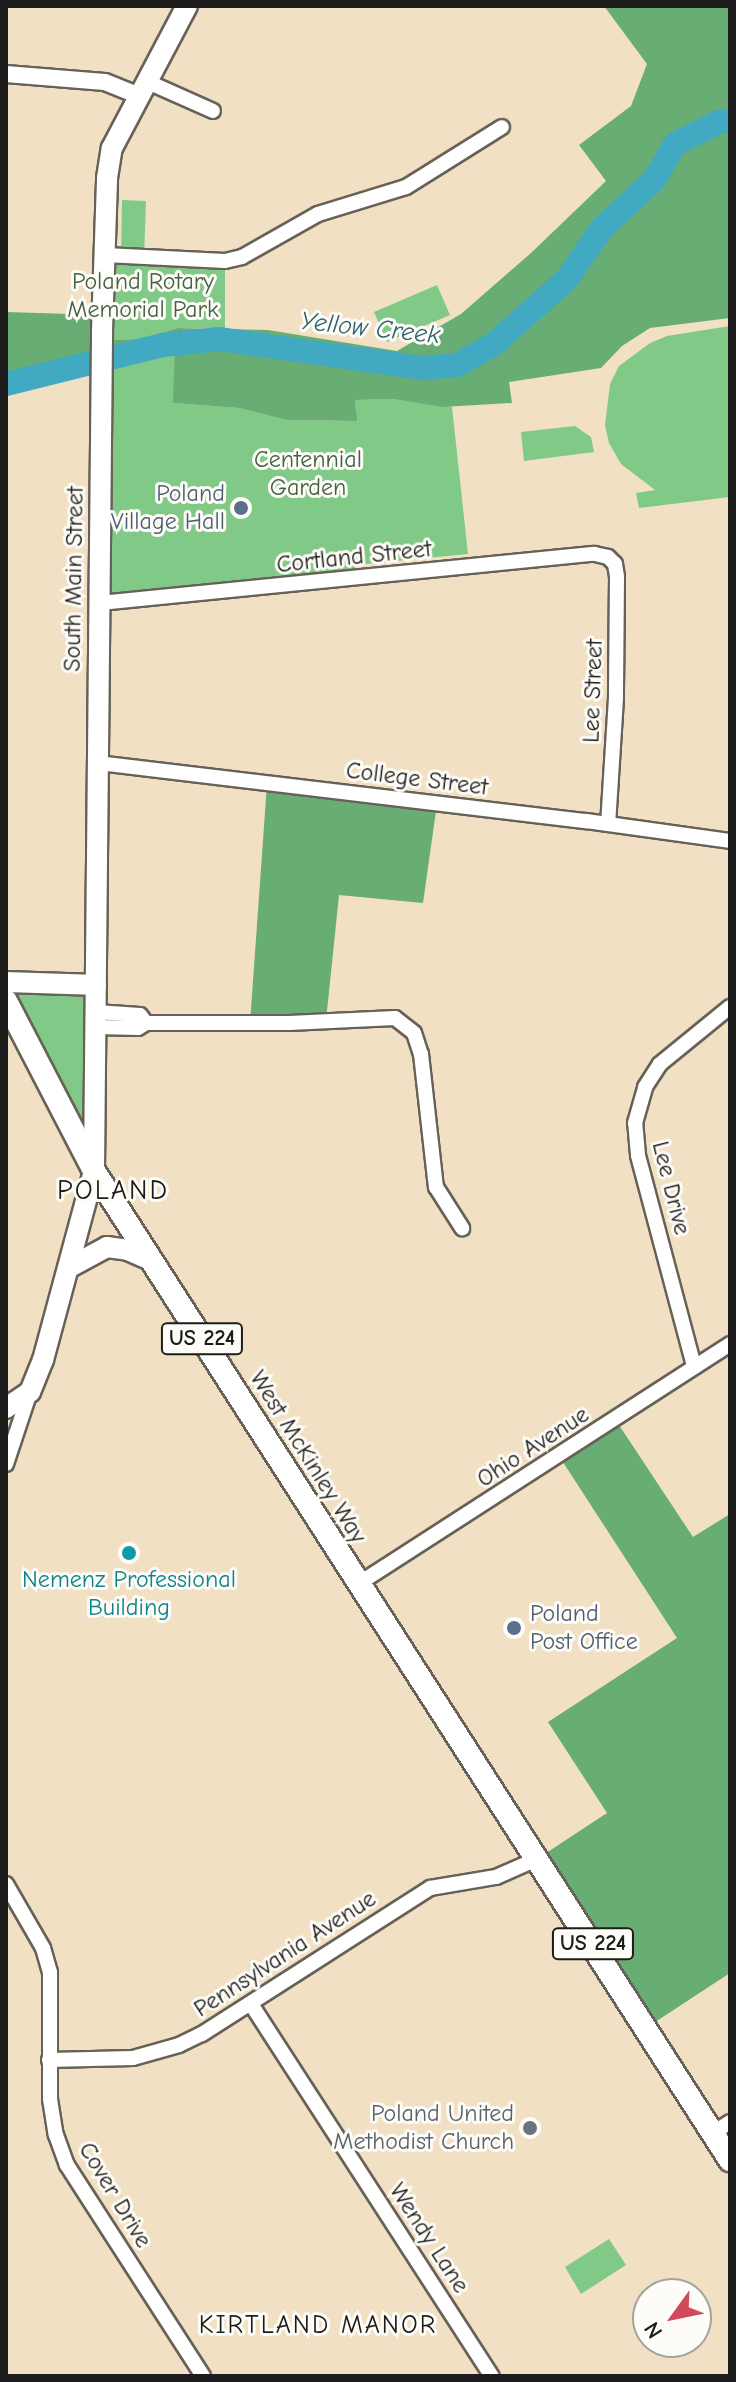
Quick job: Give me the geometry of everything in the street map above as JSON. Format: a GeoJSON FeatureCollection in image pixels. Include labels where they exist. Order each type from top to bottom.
{"type":"FeatureCollection","features":[{"type":"Feature","properties":{"kind":"main road","name":"South Main Street"},"geometry":{"type":"LineString","coordinates":[[30,1392],[70,1267],[94,1171],[102,331],[112,148],[187,6]]}},
{"type":"Feature","properties":{"kind":"main road"},"geometry":{"type":"LineString","coordinates":[[6,982],[96,985]]}},
{"type":"Feature","properties":{"kind":"main road","name":"US 224"},"geometry":{"type":"LineString","coordinates":[[6,1001],[94,1171]]}},
{"type":"Feature","properties":{"kind":"main road","name":"West McKinley Way"},"geometry":{"type":"LineString","coordinates":[[94,1171],[537,1859]]}},
{"type":"Feature","properties":{"kind":"main road"},"geometry":{"type":"LineString","coordinates":[[70,1267],[107,1247],[128,1250],[153,1261]]}},
{"type":"Feature","properties":{"kind":"main road"},"geometry":{"type":"LineString","coordinates":[[6,1408],[30,1392]]}},
{"type":"Feature","properties":{"kind":"main road","name":"US 224"},"geometry":{"type":"LineString","coordinates":[[537,1859],[721,2127],[730,2160]]}},
{"type":"Feature","properties":{"kind":"street"},"geometry":{"type":"LineString","coordinates":[[6,74],[105,82],[144,89],[213,111]]}},
{"type":"Feature","properties":{"kind":"street"},"geometry":{"type":"LineString","coordinates":[[105,255],[225,261],[242,257],[318,214],[406,187],[502,127]]}},
{"type":"Feature","properties":{"kind":"street","name":"Cortland Street"},"geometry":{"type":"LineString","coordinates":[[100,603],[595,554],[612,560]]}},
{"type":"Feature","properties":{"kind":"street","name":"Lee Street"},"geometry":{"type":"LineString","coordinates":[[608,824],[616,698],[617,577],[612,560]]}},
{"type":"Feature","properties":{"kind":"street","name":"College Street"},"geometry":{"type":"LineString","coordinates":[[98,763],[730,841]]}},
{"type":"Feature","properties":{"kind":"street","name":"Lee Drive"},"geometry":{"type":"LineString","coordinates":[[694,1366],[638,1155],[635,1123],[645,1087],[660,1064],[730,1007]]}},
{"type":"Feature","properties":{"kind":"street"},"geometry":{"type":"LineString","coordinates":[[96,1020],[138,1028],[146,1023],[289,1023],[395,1018],[414,1033],[421,1054],[436,1187],[462,1228]]}},
{"type":"Feature","properties":{"kind":"street","name":"Ohio Avenue"},"geometry":{"type":"LineString","coordinates":[[358,1584],[730,1344]]}},
{"type":"Feature","properties":{"kind":"street"},"geometry":{"type":"LineString","coordinates":[[6,1464],[30,1392]]}},
{"type":"Feature","properties":{"kind":"street","name":"Pennsylvania Avenue"},"geometry":{"type":"LineString","coordinates":[[49,2060],[105,2061],[158,2052],[202,2034],[430,1888],[496,1877],[537,1859]]}},
{"type":"Feature","properties":{"kind":"street","name":"Cover Drive"},"geometry":{"type":"LineString","coordinates":[[6,1884],[47,1958],[52,1987],[49,2060],[52,2118],[67,2165],[203,2376]]}},
{"type":"Feature","properties":{"kind":"street","name":"Wendy Lane"},"geometry":{"type":"LineString","coordinates":[[251,2004],[492,2376]]}},
{"type":"Feature","properties":{"kind":"green space"},"geometry":{"type":"Polygon","coordinates":[[[604,6],[730,6],[730,318],[650,328],[622,346],[601,368],[509,382],[512,403],[443,407],[393,399],[355,400],[357,421],[286,420],[239,408],[173,403],[175,343],[6,384],[6,312],[103,315],[103,340],[141,339],[178,328],[268,330],[397,351],[461,314],[606,181],[579,145],[631,106],[647,64],[604,6]]]}},
{"type":"Feature","properties":{"kind":"green space","name":"Poland Rotary Memorial Park"},"geometry":{"type":"Polygon","coordinates":[[[122,200],[146,201],[144,257],[225,261],[225,328],[178,328],[141,339],[102,340],[105,255],[121,255],[122,200]]]}},
{"type":"Feature","properties":{"kind":"green space"},"geometry":{"type":"Polygon","coordinates":[[[437,285],[450,315],[387,342],[374,312],[437,285]]]}},
{"type":"Feature","properties":{"kind":"green space"},"geometry":{"type":"Polygon","coordinates":[[[730,326],[730,497],[639,508],[636,493],[655,490],[621,464],[609,443],[605,425],[610,384],[619,366],[650,343],[667,336],[730,326]]]}},
{"type":"Feature","properties":{"kind":"green space","name":"Centennial Garden"},"geometry":{"type":"Polygon","coordinates":[[[176,343],[174,403],[239,408],[286,420],[356,421],[355,400],[393,399],[452,407],[468,554],[355,565],[355,579],[100,603],[102,361],[176,343]]]}},
{"type":"Feature","properties":{"kind":"green space"},"geometry":{"type":"Polygon","coordinates":[[[575,426],[591,437],[594,452],[524,461],[521,432],[575,426]]]}},
{"type":"Feature","properties":{"kind":"green space"},"geometry":{"type":"Polygon","coordinates":[[[267,784],[437,804],[423,903],[339,895],[326,1021],[250,1023],[267,784]]]}},
{"type":"Feature","properties":{"kind":"green space"},"geometry":{"type":"Polygon","coordinates":[[[6,982],[96,985],[94,1171],[6,982]]]}},
{"type":"Feature","properties":{"kind":"green space"},"geometry":{"type":"Polygon","coordinates":[[[615,1419],[693,1537],[730,1514],[730,1973],[646,2028],[537,1859],[607,1813],[548,1722],[677,1638],[559,1456],[615,1419]]]}},
{"type":"Feature","properties":{"kind":"green space"},"geometry":{"type":"Polygon","coordinates":[[[609,2239],[626,2265],[581,2294],[565,2267],[609,2239]]]}},
{"type":"Feature","properties":{"kind":"waterway","name":"Yellow Creek"},"geometry":{"type":"LineString","coordinates":[[6,384],[163,345],[219,339],[423,368],[457,365],[494,344],[567,279],[602,228],[654,180],[675,144],[719,122],[730,121]]}},
{"type":"Feature","properties":{"kind":"place","name":"Poland Village Hall"},"geometry":{"type":"Point","coordinates":[241,508]}},
{"type":"Feature","properties":{"kind":"place","name":"Nemenz Professional Building"},"geometry":{"type":"Point","coordinates":[129,1553]}},
{"type":"Feature","properties":{"kind":"place","name":"Poland Post Office"},"geometry":{"type":"Point","coordinates":[514,1628]}},
{"type":"Feature","properties":{"kind":"place","name":"Poland United Methodist Church"},"geometry":{"type":"Point","coordinates":[530,2128]}},
{"type":"Feature","properties":{"kind":"district","name":"POLAND"},"geometry":{"type":"Point","coordinates":[113,1190]}},
{"type":"Feature","properties":{"kind":"district","name":"KIRTLAND MANOR"},"geometry":{"type":"Point","coordinates":[318,2326]}}]}
